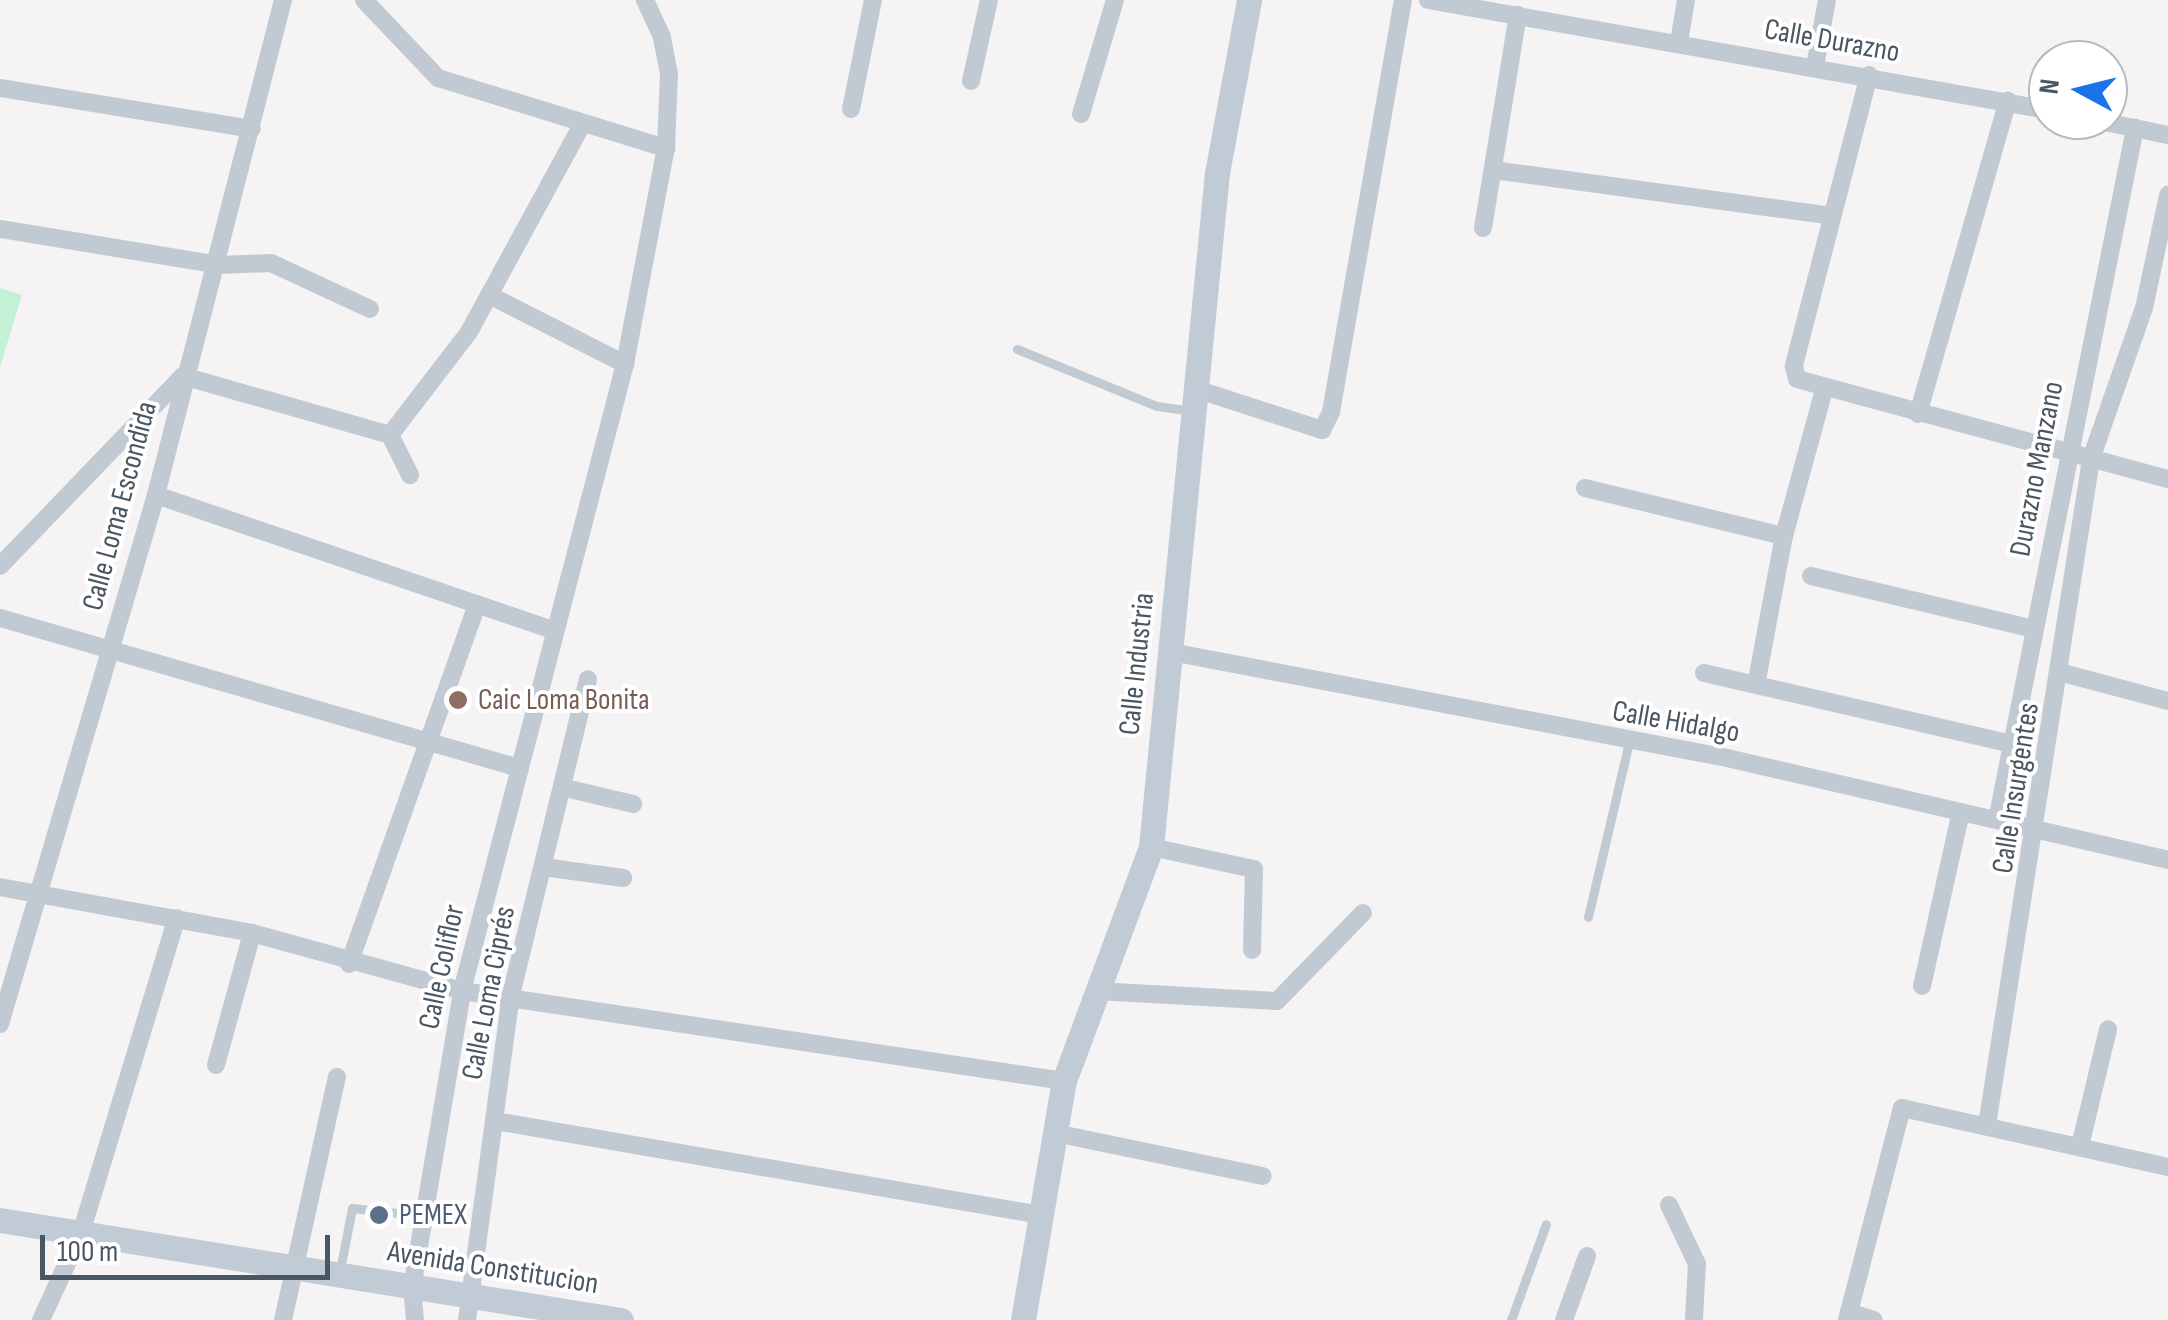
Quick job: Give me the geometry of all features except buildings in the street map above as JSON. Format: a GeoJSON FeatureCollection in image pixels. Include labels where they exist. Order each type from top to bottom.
{"type":"FeatureCollection","features":[{"type":"Feature","properties":{"kind":"street","name":"Calle Loma Escondida"},"geometry":{"type":"LineString","coordinates":[[0,1024],[156,495],[183,376],[219,264],[284,0]]}},
{"type":"Feature","properties":{"kind":"street"},"geometry":{"type":"LineString","coordinates":[[364,0],[438,78],[666,148]]}},
{"type":"Feature","properties":{"kind":"street"},"geometry":{"type":"LineString","coordinates":[[156,495],[554,630],[625,364],[666,148],[669,74],[662,37],[645,0]]}},
{"type":"Feature","properties":{"kind":"street"},"geometry":{"type":"LineString","coordinates":[[851,109],[874,0]]}},
{"type":"Feature","properties":{"kind":"street"},"geometry":{"type":"LineString","coordinates":[[971,81],[989,0]]}},
{"type":"Feature","properties":{"kind":"street"},"geometry":{"type":"LineString","coordinates":[[1082,114],[1116,0]]}},
{"type":"Feature","properties":{"kind":"street","name":"Calle Industria"},"geometry":{"type":"LineString","coordinates":[[1024,1320],[1064,1081],[1151,847],[1218,173],[1249,0]]}},
{"type":"Feature","properties":{"kind":"street"},"geometry":{"type":"LineString","coordinates":[[1195,400],[1322,430],[1331,412],[1404,0]]}},
{"type":"Feature","properties":{"kind":"street","name":"Calle Durazno"},"geometry":{"type":"LineString","coordinates":[[1428,0],[2028,106]]}},
{"type":"Feature","properties":{"kind":"street"},"geometry":{"type":"LineString","coordinates":[[1542,19],[1546,0]]}},
{"type":"Feature","properties":{"kind":"street"},"geometry":{"type":"LineString","coordinates":[[1679,42],[1686,0]]}},
{"type":"Feature","properties":{"kind":"street"},"geometry":{"type":"LineString","coordinates":[[1815,66],[1827,0]]}},
{"type":"Feature","properties":{"kind":"street"},"geometry":{"type":"LineString","coordinates":[[1484,228],[1518,15]]}},
{"type":"Feature","properties":{"kind":"street"},"geometry":{"type":"LineString","coordinates":[[1869,75],[1794,366],[1797,379],[1824,390],[2168,479]]}},
{"type":"Feature","properties":{"kind":"street"},"geometry":{"type":"LineString","coordinates":[[0,88],[252,129]]}},
{"type":"Feature","properties":{"kind":"street"},"geometry":{"type":"LineString","coordinates":[[1918,414],[2008,101]]}},
{"type":"Feature","properties":{"kind":"street"},"geometry":{"type":"LineString","coordinates":[[390,435],[489,295],[582,124]]}},
{"type":"Feature","properties":{"kind":"street"},"geometry":{"type":"LineString","coordinates":[[2128,127],[2168,136]]}},
{"type":"Feature","properties":{"kind":"street","name":"Durazno Manzano"},"geometry":{"type":"LineString","coordinates":[[1997,820],[2135,128]]}},
{"type":"Feature","properties":{"kind":"street"},"geometry":{"type":"LineString","coordinates":[[1493,170],[1832,216]]}},
{"type":"Feature","properties":{"kind":"street","name":"Calle Insurgentes"},"geometry":{"type":"LineString","coordinates":[[1988,1124],[2063,673],[2091,459],[2144,308],[2168,198]]}},
{"type":"Feature","properties":{"kind":"street"},"geometry":{"type":"LineString","coordinates":[[0,229],[219,264],[290,268],[370,309]]}},
{"type":"Feature","properties":{"kind":"street"},"geometry":{"type":"LineString","coordinates":[[489,295],[625,364]]}},
{"type":"Feature","properties":{"kind":"street"},"geometry":{"type":"LineString","coordinates":[[0,566],[183,376],[390,435],[410,475]]}},
{"type":"Feature","properties":{"kind":"street"},"geometry":{"type":"LineString","coordinates":[[1756,685],[1784,536],[1824,390]]}},
{"type":"Feature","properties":{"kind":"street"},"geometry":{"type":"LineString","coordinates":[[1585,488],[1784,536]]}},
{"type":"Feature","properties":{"kind":"street"},"geometry":{"type":"LineString","coordinates":[[1810,576],[2034,628]]}},
{"type":"Feature","properties":{"kind":"street"},"geometry":{"type":"LineString","coordinates":[[349,964],[431,747],[477,604]]}},
{"type":"Feature","properties":{"kind":"street"},"geometry":{"type":"LineString","coordinates":[[0,618],[431,747],[516,768]]}},
{"type":"Feature","properties":{"kind":"street","name":"Calle Coliflor"},"geometry":{"type":"LineString","coordinates":[[415,1320],[412,1288],[462,991],[554,630]]}},
{"type":"Feature","properties":{"kind":"street","name":"Calle Hidalgo"},"geometry":{"type":"LineString","coordinates":[[1171,652],[1629,742],[2168,860]]}},
{"type":"Feature","properties":{"kind":"street"},"geometry":{"type":"LineString","coordinates":[[2063,673],[2168,701]]}},
{"type":"Feature","properties":{"kind":"street"},"geometry":{"type":"LineString","coordinates":[[1704,674],[2012,744]]}},
{"type":"Feature","properties":{"kind":"street","name":"Calle Loma Ciprés"},"geometry":{"type":"LineString","coordinates":[[468,1309],[510,995],[588,680]]}},
{"type":"Feature","properties":{"kind":"street"},"geometry":{"type":"LineString","coordinates":[[564,788],[634,804]]}},
{"type":"Feature","properties":{"kind":"street"},"geometry":{"type":"LineString","coordinates":[[1922,986],[1962,812]]}},
{"type":"Feature","properties":{"kind":"street"},"geometry":{"type":"LineString","coordinates":[[1151,847],[1254,869],[1252,950]]}},
{"type":"Feature","properties":{"kind":"street"},"geometry":{"type":"LineString","coordinates":[[542,867],[623,878]]}},
{"type":"Feature","properties":{"kind":"street"},"geometry":{"type":"LineString","coordinates":[[0,887],[252,933],[349,964],[462,991],[510,995],[1064,1081]]}},
{"type":"Feature","properties":{"kind":"street"},"geometry":{"type":"LineString","coordinates":[[1097,991],[1277,1002],[1363,913]]}},
{"type":"Feature","properties":{"kind":"street"},"geometry":{"type":"LineString","coordinates":[[41,1320],[81,1233],[176,918]]}},
{"type":"Feature","properties":{"kind":"street"},"geometry":{"type":"LineString","coordinates":[[216,1065],[252,933]]}},
{"type":"Feature","properties":{"kind":"street"},"geometry":{"type":"LineString","coordinates":[[2080,1146],[2108,1029]]}},
{"type":"Feature","properties":{"kind":"street"},"geometry":{"type":"LineString","coordinates":[[283,1320],[289,1271],[337,1077]]}},
{"type":"Feature","properties":{"kind":"street"},"geometry":{"type":"LineString","coordinates":[[1874,1320],[1848,1316],[1902,1108],[1988,1124],[2168,1167]]}},
{"type":"Feature","properties":{"kind":"street"},"geometry":{"type":"LineString","coordinates":[[495,1121],[1042,1215]]}},
{"type":"Feature","properties":{"kind":"street"},"geometry":{"type":"LineString","coordinates":[[1055,1133],[1263,1176]]}},
{"type":"Feature","properties":{"kind":"street"},"geometry":{"type":"LineString","coordinates":[[1670,1205],[1697,1264],[1694,1320]]}},
{"type":"Feature","properties":{"kind":"street","name":"Avenida Constitucion"},"geometry":{"type":"LineString","coordinates":[[0,1220],[289,1271],[412,1288],[468,1309],[621,1320]]}},
{"type":"Feature","properties":{"kind":"street"},"geometry":{"type":"LineString","coordinates":[[1564,1320],[1587,1256]]}},
{"type":"Feature","properties":{"kind":"lane"},"geometry":{"type":"LineString","coordinates":[[1017,349],[1157,406],[1195,400]]}},
{"type":"Feature","properties":{"kind":"lane"},"geometry":{"type":"LineString","coordinates":[[1588,917],[1629,742]]}},
{"type":"Feature","properties":{"kind":"lane"},"geometry":{"type":"LineString","coordinates":[[338,1278],[352,1208],[424,1216]]}},
{"type":"Feature","properties":{"kind":"lane"},"geometry":{"type":"LineString","coordinates":[[1511,1320],[1546,1224]]}},
{"type":"Feature","properties":{"kind":"green space"},"geometry":{"type":"Polygon","coordinates":[[[0,288],[22,295],[0,367],[0,288]]]}},
{"type":"Feature","properties":{"kind":"place","name":"Caic Loma Bonita"},"geometry":{"type":"Point","coordinates":[458,700]}},
{"type":"Feature","properties":{"kind":"place","name":"PEMEX"},"geometry":{"type":"Point","coordinates":[379,1215]}}]}
